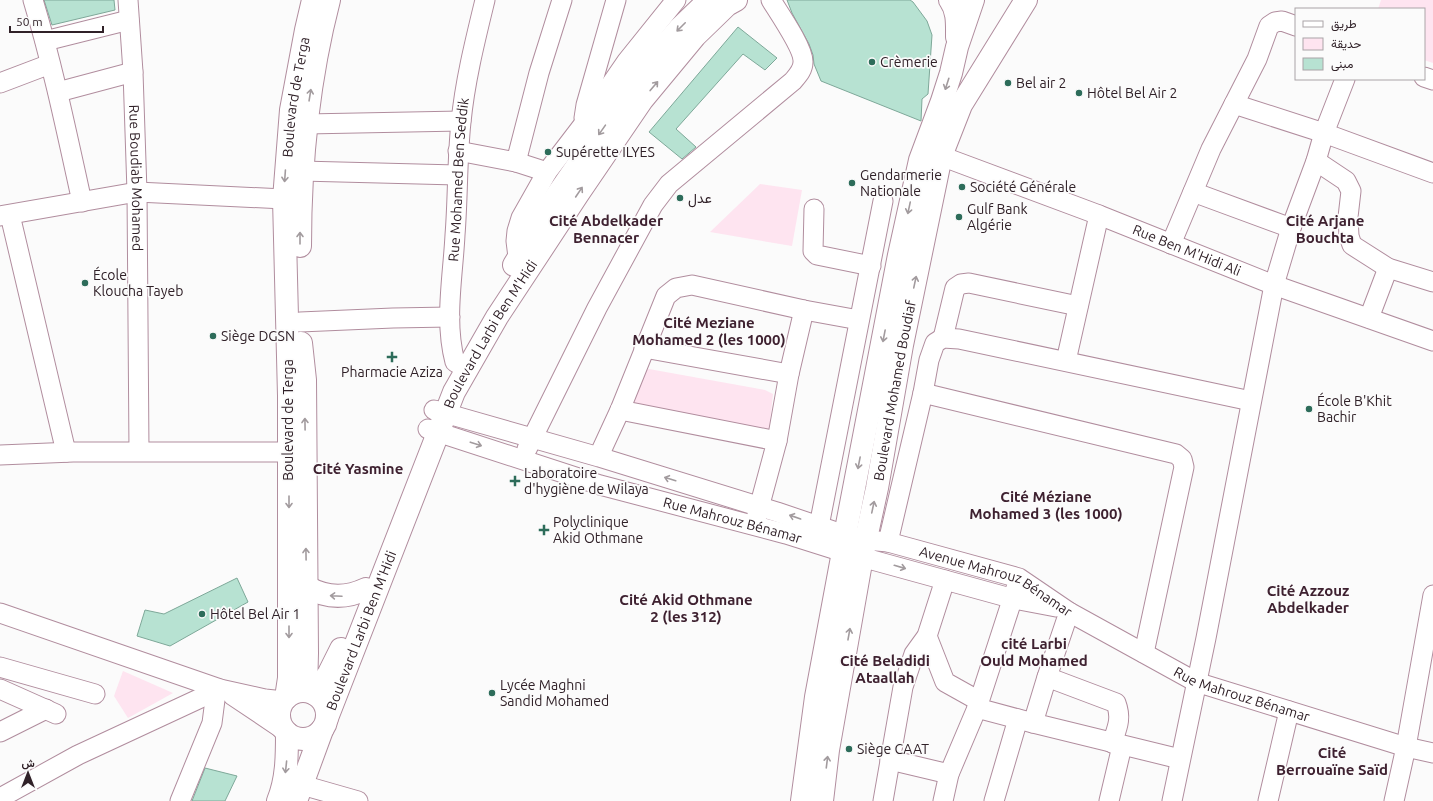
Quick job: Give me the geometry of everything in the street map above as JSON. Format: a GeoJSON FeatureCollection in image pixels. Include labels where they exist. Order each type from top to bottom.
{"type":"FeatureCollection","features":[{"type":"Feature","properties":{"kind":"main road","name":"Boulevard de Terga"},"geometry":{"type":"LineString","coordinates":[[298,696],[307,653],[307,587],[297,452],[289,396],[292,199],[291,110],[313,0]]}},
{"type":"Feature","properties":{"kind":"main road","name":"Boulevard de Terga"},"geometry":{"type":"LineString","coordinates":[[298,696],[289,678],[297,452],[305,380],[292,199],[301,171],[306,124],[322,27],[329,0]]}},
{"type":"Feature","properties":{"kind":"main road","name":"Boulevard Larbi Ben M'Hidi"},"geometry":{"type":"LineString","coordinates":[[298,696],[329,673],[343,645],[437,421],[454,392],[461,365],[518,257],[556,195],[645,68],[679,29],[709,0]]}},
{"type":"Feature","properties":{"kind":"main road","name":"Boulevard Larbi Ben M'Hidi"},"geometry":{"type":"LineString","coordinates":[[461,365],[501,311],[642,100],[695,36],[728,5],[736,0]]}},
{"type":"Feature","properties":{"kind":"main road"},"geometry":{"type":"LineString","coordinates":[[950,0],[954,5],[956,14],[957,47]]}},
{"type":"Feature","properties":{"kind":"main road","name":"Boulevard Mohamed Boudiaf"},"geometry":{"type":"LineString","coordinates":[[802,801],[816,697],[854,546],[877,488],[942,101],[957,47],[973,0]]}},
{"type":"Feature","properties":{"kind":"main road","name":"Boulevard Mohamed Boudiaf"},"geometry":{"type":"LineString","coordinates":[[933,151],[1026,0]]}},
{"type":"Feature","properties":{"kind":"main road","name":"Boulevard Larbi Ben M'Hidi"},"geometry":{"type":"LineString","coordinates":[[292,797],[325,724],[437,421]]}},
{"type":"Feature","properties":{"kind":"main road","name":"Boulevard Mohamed Boudiaf"},"geometry":{"type":"LineString","coordinates":[[822,801],[854,546]]}},
{"type":"Feature","properties":{"kind":"main road"},"geometry":{"type":"LineString","coordinates":[[307,587],[317,593],[331,596],[356,594],[366,589]]}},
{"type":"Feature","properties":{"kind":"main road"},"geometry":{"type":"LineString","coordinates":[[285,731],[293,737],[301,739],[309,739],[316,736],[325,724],[327,711],[321,698],[298,696],[280,712],[280,718],[285,731],[287,755],[285,776],[292,797]]}},
{"type":"Feature","properties":{"kind":"street"},"geometry":{"type":"LineString","coordinates":[[33,0],[58,92],[82,202]]}},
{"type":"Feature","properties":{"kind":"street","name":"Rue Boudiab Mohamed"},"geometry":{"type":"LineString","coordinates":[[128,0],[133,72],[137,192],[139,451]]}},
{"type":"Feature","properties":{"kind":"street","name":"Rue Mohamed Ben Seddik"},"geometry":{"type":"LineString","coordinates":[[461,365],[451,339],[450,317],[456,234],[458,151],[468,72],[485,0]]}},
{"type":"Feature","properties":{"kind":"street"},"geometry":{"type":"LineString","coordinates":[[516,162],[539,73],[562,0]]}},
{"type":"Feature","properties":{"kind":"street"},"geometry":{"type":"LineString","coordinates":[[583,125],[586,105],[616,0]]}},
{"type":"Feature","properties":{"kind":"street"},"geometry":{"type":"LineString","coordinates":[[518,257],[516,241],[521,218],[547,172],[583,125],[627,61],[676,0]]}},
{"type":"Feature","properties":{"kind":"street"},"geometry":{"type":"LineString","coordinates":[[523,459],[597,308],[653,205],[669,184],[793,81],[801,71],[803,61],[801,51],[771,0]]}},
{"type":"Feature","properties":{"kind":"street"},"geometry":{"type":"LineString","coordinates":[[45,41],[129,20]]}},
{"type":"Feature","properties":{"kind":"street"},"geometry":{"type":"LineString","coordinates":[[1171,244],[1211,149],[1257,59],[1269,26],[1275,22],[1282,21],[1295,26]]}},
{"type":"Feature","properties":{"kind":"street"},"geometry":{"type":"LineString","coordinates":[[0,83],[50,64]]}},
{"type":"Feature","properties":{"kind":"street"},"geometry":{"type":"LineString","coordinates":[[58,92],[133,72]]}},
{"type":"Feature","properties":{"kind":"street"},"geometry":{"type":"LineString","coordinates":[[1172,801],[1274,285],[1291,228],[1316,161],[1324,132],[1345,80]]}},
{"type":"Feature","properties":{"kind":"street"},"geometry":{"type":"LineString","coordinates":[[1234,104],[1324,132],[1433,174]]}},
{"type":"Feature","properties":{"kind":"street"},"geometry":{"type":"LineString","coordinates":[[306,124],[461,121]]}},
{"type":"Feature","properties":{"kind":"street"},"geometry":{"type":"LineString","coordinates":[[458,151],[516,162],[547,172]]}},
{"type":"Feature","properties":{"kind":"street","name":"Rue Ben M'Hidi Ali"},"geometry":{"type":"LineString","coordinates":[[933,151],[1274,285],[1433,341]]}},
{"type":"Feature","properties":{"kind":"street"},"geometry":{"type":"LineString","coordinates":[[1316,161],[1346,181],[1351,191],[1348,217],[1349,236],[1352,245],[1388,268],[1433,282]]}},
{"type":"Feature","properties":{"kind":"street"},"geometry":{"type":"LineString","coordinates":[[301,171],[457,175]]}},
{"type":"Feature","properties":{"kind":"street"},"geometry":{"type":"LineString","coordinates":[[66,452],[5,216],[137,192],[292,199]]}},
{"type":"Feature","properties":{"kind":"street"},"geometry":{"type":"LineString","coordinates":[[1193,192],[1291,228]]}},
{"type":"Feature","properties":{"kind":"street"},"geometry":{"type":"LineString","coordinates":[[816,534],[883,201]]}},
{"type":"Feature","properties":{"kind":"street"},"geometry":{"type":"LineString","coordinates":[[814,209],[813,251],[817,255],[871,266]]}},
{"type":"Feature","properties":{"kind":"street"},"geometry":{"type":"LineString","coordinates":[[1066,361],[1098,215]]}},
{"type":"Feature","properties":{"kind":"street"},"geometry":{"type":"LineString","coordinates":[[1369,318],[1388,268]]}},
{"type":"Feature","properties":{"kind":"street"},"geometry":{"type":"LineString","coordinates":[[943,338],[955,288],[961,284],[969,283],[1078,306]]}},
{"type":"Feature","properties":{"kind":"street"},"geometry":{"type":"LineString","coordinates":[[602,449],[620,410],[666,296],[676,288],[692,285],[804,310],[859,320]]}},
{"type":"Feature","properties":{"kind":"street"},"geometry":{"type":"LineString","coordinates":[[754,526],[777,441],[789,374],[804,310]]}},
{"type":"Feature","properties":{"kind":"street"},"geometry":{"type":"LineString","coordinates":[[300,322],[450,317]]}},
{"type":"Feature","properties":{"kind":"street"},"geometry":{"type":"LineString","coordinates":[[888,542],[923,393],[929,360],[935,343],[943,338],[959,339],[1251,401]]}},
{"type":"Feature","properties":{"kind":"street"},"geometry":{"type":"LineString","coordinates":[[644,348],[789,374]]}},
{"type":"Feature","properties":{"kind":"street"},"geometry":{"type":"LineString","coordinates":[[923,393],[1176,454],[1182,459],[1184,467],[1144,653]]}},
{"type":"Feature","properties":{"kind":"street"},"geometry":{"type":"LineString","coordinates":[[620,410],[777,441]]}},
{"type":"Feature","properties":{"kind":"street","name":"Rue Mahrouz Bénamar"},"geometry":{"type":"LineString","coordinates":[[437,421],[533,438],[599,457],[759,506],[816,534],[854,546]]}},
{"type":"Feature","properties":{"kind":"street","name":"Rue Mahrouz Bénamar"},"geometry":{"type":"LineString","coordinates":[[437,421],[523,459],[600,485],[754,526],[816,534]]}},
{"type":"Feature","properties":{"kind":"street"},"geometry":{"type":"LineString","coordinates":[[0,455],[139,451],[297,452]]}},
{"type":"Feature","properties":{"kind":"street","name":"Avenue Mahrouz Bénamar"},"geometry":{"type":"LineString","coordinates":[[854,546],[888,542],[1019,578],[1066,610]]}},
{"type":"Feature","properties":{"kind":"street","name":"Avenue Mahrouz Bénamar"},"geometry":{"type":"LineString","coordinates":[[854,546],[945,580],[1014,599],[1066,610]]}},
{"type":"Feature","properties":{"kind":"street"},"geometry":{"type":"LineString","coordinates":[[943,801],[949,774],[978,704],[1014,599],[1019,578]]}},
{"type":"Feature","properties":{"kind":"street"},"geometry":{"type":"LineString","coordinates":[[883,801],[903,687],[914,654],[927,636],[945,580]]}},
{"type":"Feature","properties":{"kind":"street"},"geometry":{"type":"LineString","coordinates":[[1394,801],[1406,747],[1433,595]]}},
{"type":"Feature","properties":{"kind":"street"},"geometry":{"type":"LineString","coordinates":[[994,801],[1025,721],[1047,677],[1066,610]]}},
{"type":"Feature","properties":{"kind":"street","name":"Rue Mahrouz Bénamar"},"geometry":{"type":"LineString","coordinates":[[1066,610],[1196,682],[1406,747],[1433,753]]}},
{"type":"Feature","properties":{"kind":"street"},"geometry":{"type":"LineString","coordinates":[[0,613],[221,691],[266,699],[298,696]]}},
{"type":"Feature","properties":{"kind":"street"},"geometry":{"type":"LineString","coordinates":[[927,636],[944,682],[978,704],[1025,721],[1117,745],[1180,759]]}},
{"type":"Feature","properties":{"kind":"street"},"geometry":{"type":"LineString","coordinates":[[0,667],[95,694]]}},
{"type":"Feature","properties":{"kind":"street"},"geometry":{"type":"LineString","coordinates":[[1047,677],[1116,703],[1119,710],[1120,720],[1109,801]]}},
{"type":"Feature","properties":{"kind":"street"},"geometry":{"type":"LineString","coordinates":[[0,689],[51,711],[0,732]]}},
{"type":"Feature","properties":{"kind":"street"},"geometry":{"type":"LineString","coordinates":[[221,691],[285,731]]}},
{"type":"Feature","properties":{"kind":"street"},"geometry":{"type":"LineString","coordinates":[[0,798],[78,756],[221,691]]}},
{"type":"Feature","properties":{"kind":"street"},"geometry":{"type":"LineString","coordinates":[[180,801],[212,723],[221,691]]}},
{"type":"Feature","properties":{"kind":"street"},"geometry":{"type":"LineString","coordinates":[[1268,801],[1289,711]]}},
{"type":"Feature","properties":{"kind":"street"},"geometry":{"type":"LineString","coordinates":[[890,760],[949,774]]}},
{"type":"Feature","properties":{"kind":"street"},"geometry":{"type":"LineString","coordinates":[[292,797],[331,797],[358,801]]}},
{"type":"Feature","properties":{"kind":"green space"},"geometry":{"type":"Polygon","coordinates":[[[1381,0],[1433,0],[1433,63],[1425,60],[1425,8],[1378,8],[1381,0]]]}},
{"type":"Feature","properties":{"kind":"green space"},"geometry":{"type":"Polygon","coordinates":[[[760,184],[802,190],[792,246],[710,232],[760,184]]]}},
{"type":"Feature","properties":{"kind":"green space"},"geometry":{"type":"Polygon","coordinates":[[[649,369],[765,390],[773,394],[769,431],[628,404],[641,371],[649,369]]]}},
{"type":"Feature","properties":{"kind":"green space"},"geometry":{"type":"Polygon","coordinates":[[[123,671],[173,693],[128,718],[114,696],[123,671]]]}},
{"type":"Feature","properties":{"kind":"building"},"geometry":{"type":"Polygon","coordinates":[[[44,0],[114,0],[115,10],[52,25],[44,0]]]}},
{"type":"Feature","properties":{"kind":"building","name":"Crèmerie"},"geometry":{"type":"Polygon","coordinates":[[[787,0],[910,0],[913,2],[927,21],[932,35],[928,94],[922,99],[921,121],[821,81],[814,64],[813,55],[809,44],[792,13],[787,0]]]}},
{"type":"Feature","properties":{"kind":"building"},"geometry":{"type":"Polygon","coordinates":[[[738,27],[777,58],[765,70],[743,54],[676,129],[696,147],[682,159],[649,132],[738,27]]]}},
{"type":"Feature","properties":{"kind":"building","name":"Hôtel Bel Air 1"},"geometry":{"type":"Polygon","coordinates":[[[237,578],[248,602],[170,646],[137,636],[145,610],[164,614],[237,578]]]}},
{"type":"Feature","properties":{"kind":"building"},"geometry":{"type":"Polygon","coordinates":[[[205,768],[237,776],[225,801],[192,801],[205,768]]]}},
{"type":"Feature","properties":{"kind":"place","name":"Crèmerie"},"geometry":{"type":"Point","coordinates":[872,62]}},
{"type":"Feature","properties":{"kind":"place","name":"Bel air 2"},"geometry":{"type":"Point","coordinates":[1008,83]}},
{"type":"Feature","properties":{"kind":"place","name":"Hôtel Bel Air 2"},"geometry":{"type":"Point","coordinates":[1079,93]}},
{"type":"Feature","properties":{"kind":"place","name":"Supérette ILYES"},"geometry":{"type":"Point","coordinates":[548,152]}},
{"type":"Feature","properties":{"kind":"place","name":"Gendarmerie Nationale"},"geometry":{"type":"Point","coordinates":[852,183]}},
{"type":"Feature","properties":{"kind":"place","name":"Société Générale"},"geometry":{"type":"Point","coordinates":[962,187]}},
{"type":"Feature","properties":{"kind":"place","name":"عدل"},"geometry":{"type":"Point","coordinates":[680,198]}},
{"type":"Feature","properties":{"kind":"place","name":"Gulf Bank Algérie"},"geometry":{"type":"Point","coordinates":[959,217]}},
{"type":"Feature","properties":{"kind":"place","name":"École Kloucha Tayeb"},"geometry":{"type":"Point","coordinates":[85,283]}},
{"type":"Feature","properties":{"kind":"place","name":"Siège DGSN"},"geometry":{"type":"Point","coordinates":[213,336]}},
{"type":"Feature","properties":{"kind":"place","name":"Pharmacie Aziza"},"geometry":{"type":"Point","coordinates":[392,357]}},
{"type":"Feature","properties":{"kind":"place","name":"École B'Khit Bachir"},"geometry":{"type":"Point","coordinates":[1309,409]}},
{"type":"Feature","properties":{"kind":"place","name":"Laboratoire d'hygiène de Wilaya"},"geometry":{"type":"Point","coordinates":[515,481]}},
{"type":"Feature","properties":{"kind":"place","name":"Polyclinique Akid Othmane"},"geometry":{"type":"Point","coordinates":[544,530]}},
{"type":"Feature","properties":{"kind":"place","name":"Hôtel Bel Air 1"},"geometry":{"type":"Point","coordinates":[202,614]}},
{"type":"Feature","properties":{"kind":"place","name":"Lycée Maghni Sandid Mohamed"},"geometry":{"type":"Point","coordinates":[492,693]}},
{"type":"Feature","properties":{"kind":"place","name":"Siège CAAT"},"geometry":{"type":"Point","coordinates":[849,749]}},
{"type":"Feature","properties":{"kind":"district","name":"Cité Abdelkader Bennacer"},"geometry":{"type":"Point","coordinates":[606,230]}},
{"type":"Feature","properties":{"kind":"district","name":"Cité Arjane Bouchta"},"geometry":{"type":"Point","coordinates":[1325,230]}},
{"type":"Feature","properties":{"kind":"district","name":"Cité Meziane Mohamed 2 (les 1000)"},"geometry":{"type":"Point","coordinates":[709,332]}},
{"type":"Feature","properties":{"kind":"district","name":"Cité Yasmine"},"geometry":{"type":"Point","coordinates":[358,469]}},
{"type":"Feature","properties":{"kind":"district","name":"Cité Méziane Mohamed 3 (les 1000)"},"geometry":{"type":"Point","coordinates":[1046,506]}},
{"type":"Feature","properties":{"kind":"district","name":"Cité Azzouz Abdelkader"},"geometry":{"type":"Point","coordinates":[1308,600]}},
{"type":"Feature","properties":{"kind":"district","name":"Cité Akid Othmane 2 (les 312)"},"geometry":{"type":"Point","coordinates":[686,608]}},
{"type":"Feature","properties":{"kind":"district","name":"cité Larbi Ould Mohamed"},"geometry":{"type":"Point","coordinates":[1034,652]}},
{"type":"Feature","properties":{"kind":"district","name":"Cité Beladidi Ataallah"},"geometry":{"type":"Point","coordinates":[885,670]}},
{"type":"Feature","properties":{"kind":"district","name":"Cité Berrouaïne Saïd"},"geometry":{"type":"Point","coordinates":[1332,762]}}]}
